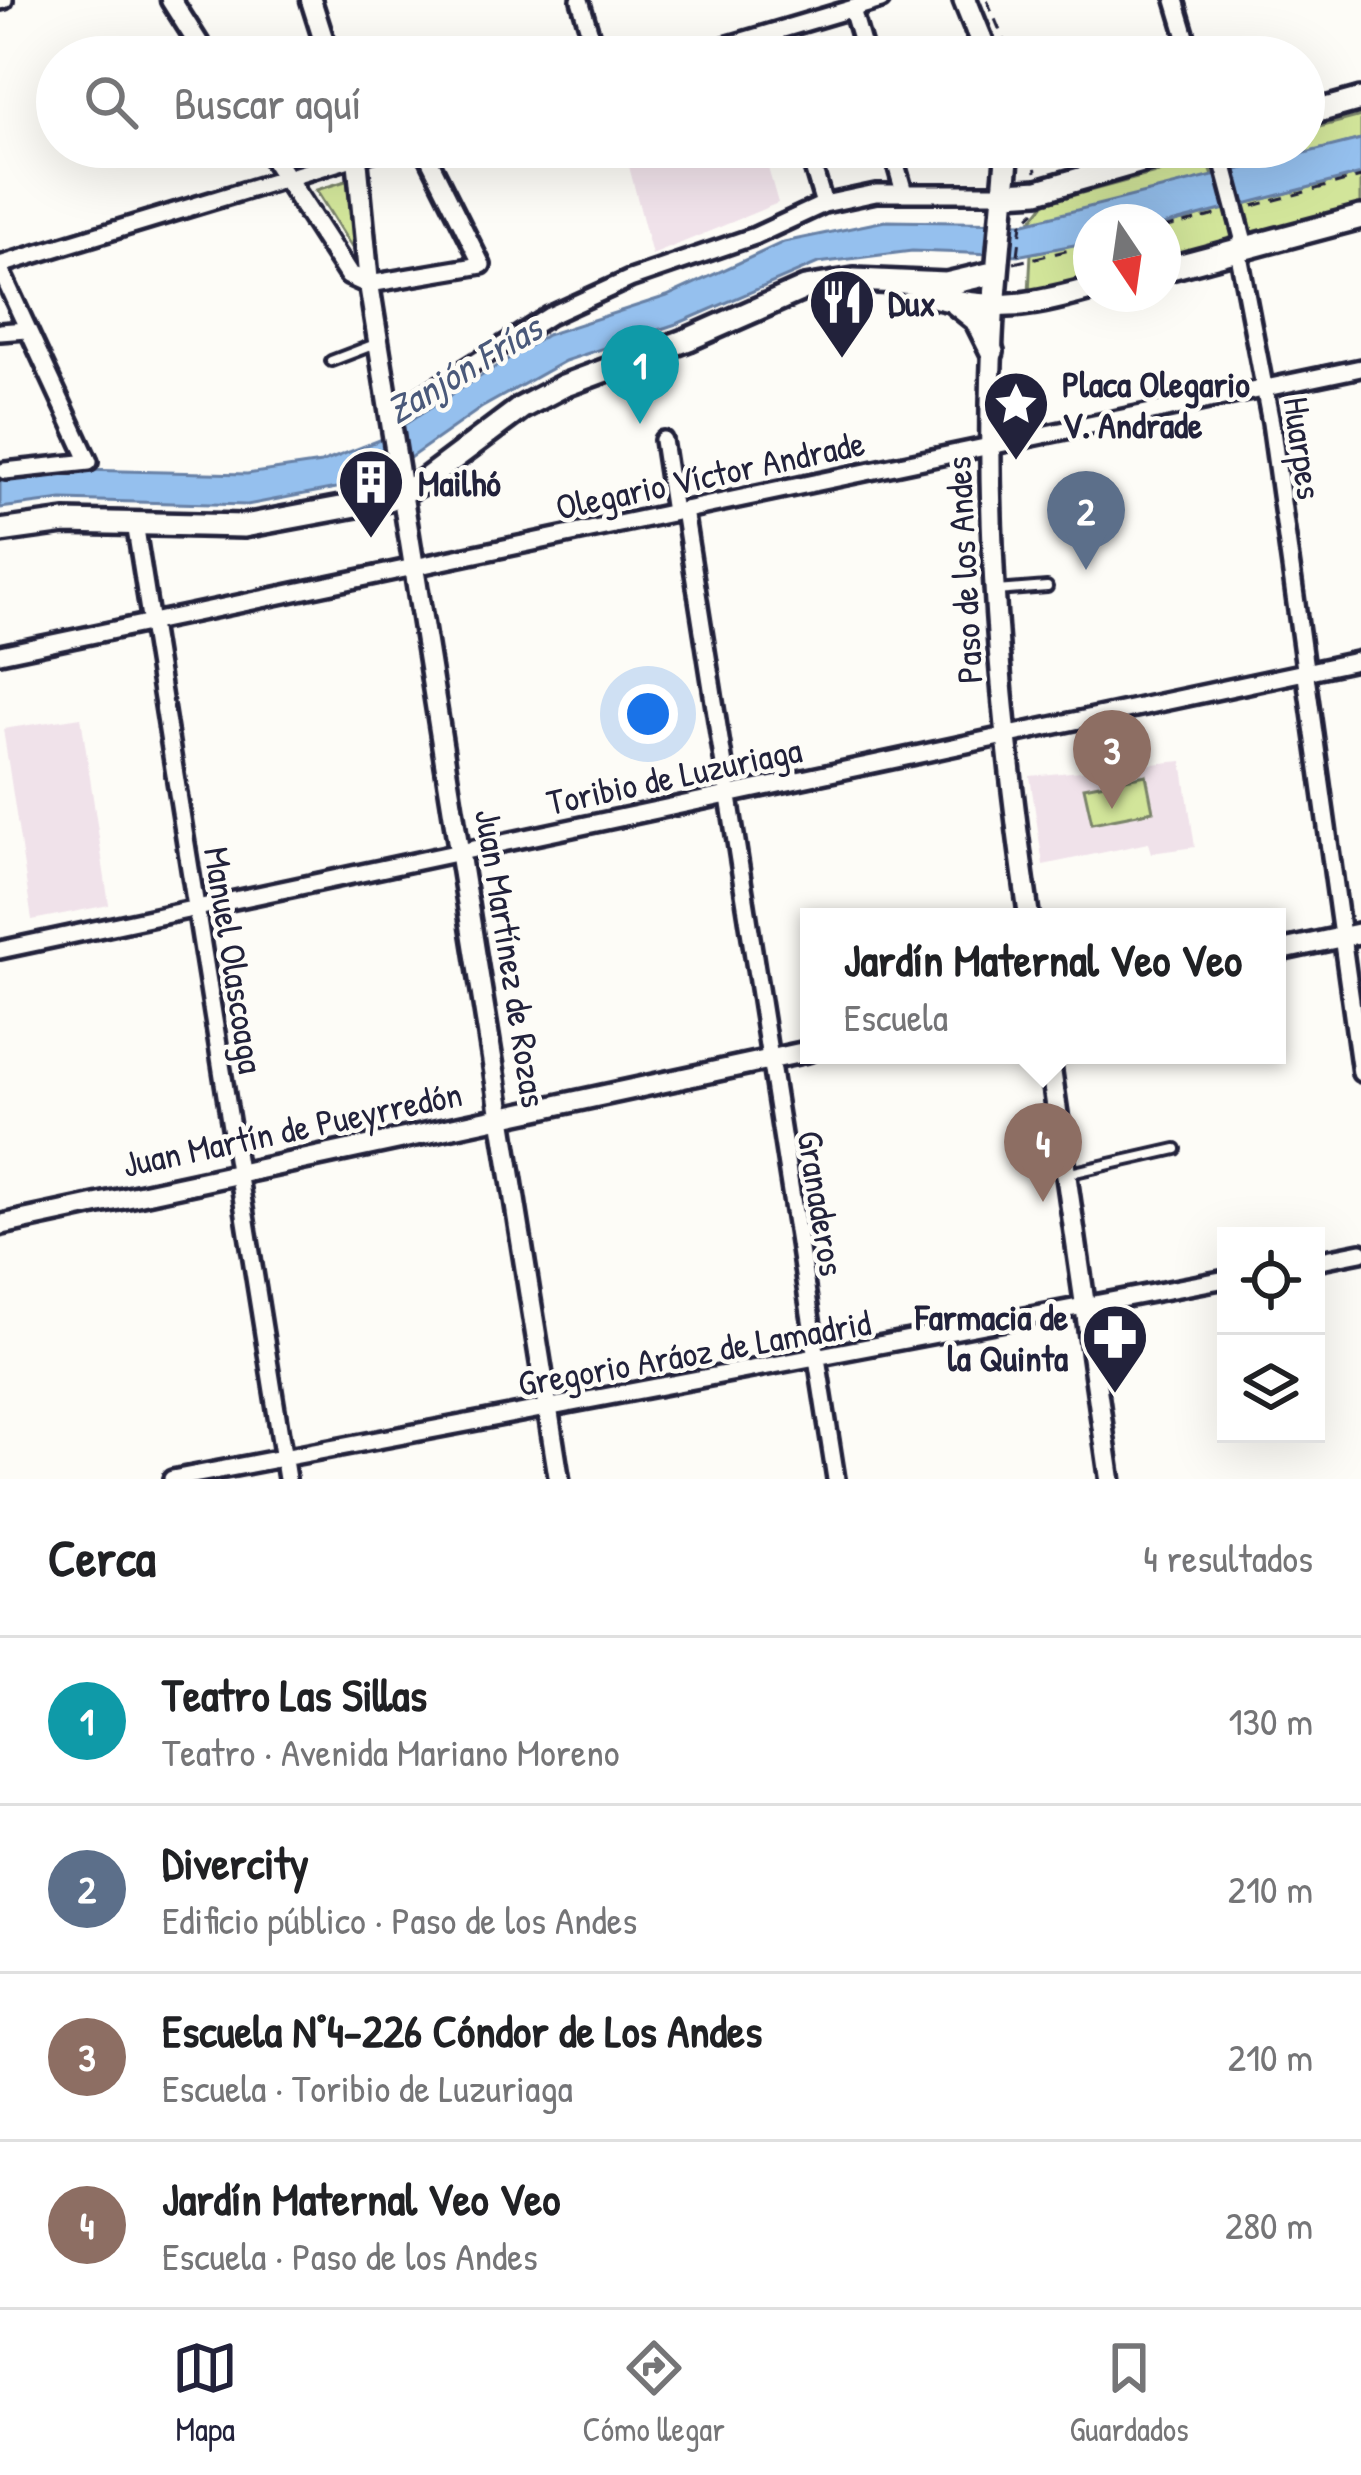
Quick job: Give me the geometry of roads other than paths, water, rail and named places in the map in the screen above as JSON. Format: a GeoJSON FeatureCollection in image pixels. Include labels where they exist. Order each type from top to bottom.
{"type":"FeatureCollection","features":[{"type":"Feature","properties":{"kind":"main road"},"geometry":{"type":"LineString","coordinates":[[965,0],[980,36]]}},
{"type":"Feature","properties":{"kind":"main road"},"geometry":{"type":"LineString","coordinates":[[1325,110],[1361,99]]}},
{"type":"Feature","properties":{"kind":"main road","name":"Paso de los Andes"},"geometry":{"type":"LineString","coordinates":[[994,308],[1013,224],[1006,193],[1007,168]]}},
{"type":"Feature","properties":{"kind":"main road"},"geometry":{"type":"LineString","coordinates":[[1006,193],[1038,191],[1118,168]]}},
{"type":"Feature","properties":{"kind":"main road"},"geometry":{"type":"LineString","coordinates":[[1181,265],[1361,217]]}},
{"type":"Feature","properties":{"kind":"main road"},"geometry":{"type":"LineString","coordinates":[[0,531],[64,522],[256,525],[403,493],[493,426],[563,386],[689,339],[805,288],[841,281],[962,282],[1008,261]]}},
{"type":"Feature","properties":{"kind":"main road"},"geometry":{"type":"LineString","coordinates":[[892,284],[955,304],[994,308],[1024,307],[1073,294]]}},
{"type":"Feature","properties":{"kind":"main road"},"geometry":{"type":"LineString","coordinates":[[955,304],[976,320],[992,352]]}},
{"type":"Feature","properties":{"kind":"street"},"geometry":{"type":"LineString","coordinates":[[171,0],[194,36]]}},
{"type":"Feature","properties":{"kind":"street"},"geometry":{"type":"LineString","coordinates":[[311,0],[322,36]]}},
{"type":"Feature","properties":{"kind":"street"},"geometry":{"type":"LineString","coordinates":[[580,0],[591,36]]}},
{"type":"Feature","properties":{"kind":"street"},"geometry":{"type":"LineString","coordinates":[[760,36],[881,0]]}},
{"type":"Feature","properties":{"kind":"street"},"geometry":{"type":"LineString","coordinates":[[1175,0],[1186,36]]}},
{"type":"Feature","properties":{"kind":"street"},"geometry":{"type":"LineString","coordinates":[[845,7],[857,36]]}},
{"type":"Feature","properties":{"kind":"street"},"geometry":{"type":"LineString","coordinates":[[774,32],[775,36]]}},
{"type":"Feature","properties":{"kind":"street"},"geometry":{"type":"LineString","coordinates":[[278,168],[349,274],[369,284],[482,266],[433,168]]}},
{"type":"Feature","properties":{"kind":"street"},"geometry":{"type":"LineString","coordinates":[[5,471],[89,462],[0,267],[314,168]]}},
{"type":"Feature","properties":{"kind":"street","name":"Juan Martínez de Rozas"},"geometry":{"type":"LineString","coordinates":[[358,168],[369,284],[559,1479]]}},
{"type":"Feature","properties":{"kind":"street"},"geometry":{"type":"LineString","coordinates":[[813,168],[824,204]]}},
{"type":"Feature","properties":{"kind":"street"},"geometry":{"type":"LineString","coordinates":[[898,168],[904,192]]}},
{"type":"Feature","properties":{"kind":"street","name":"Huarpes"},"geometry":{"type":"LineString","coordinates":[[1225,168],[1243,238],[1238,250],[1352,935],[1361,1073]]}},
{"type":"Feature","properties":{"kind":"street"},"geometry":{"type":"LineString","coordinates":[[396,439],[549,316],[824,204],[850,196],[904,192],[1006,193]]}},
{"type":"Feature","properties":{"kind":"street","name":"Paso de los Andes"},"geometry":{"type":"LineString","coordinates":[[994,308],[989,446],[995,591],[1004,736],[1028,908]]}},
{"type":"Feature","properties":{"kind":"street"},"geometry":{"type":"LineString","coordinates":[[0,332],[26,329]]}},
{"type":"Feature","properties":{"kind":"street","name":"Olegario Víctor Andrade"},"geometry":{"type":"LineString","coordinates":[[0,654],[1361,368]]}},
{"type":"Feature","properties":{"kind":"street","name":"Granaderos"},"geometry":{"type":"LineString","coordinates":[[663,440],[728,794],[836,1479]]}},
{"type":"Feature","properties":{"kind":"street","name":"Manuel Olascoaga"},"geometry":{"type":"LineString","coordinates":[[135,523],[286,1479]]}},
{"type":"Feature","properties":{"kind":"street","name":"Toribio de Luzuriaga"},"geometry":{"type":"LineString","coordinates":[[0,950],[1361,660]]}},
{"type":"Feature","properties":{"kind":"street"},"geometry":{"type":"LineString","coordinates":[[1286,949],[1352,935]]}},
{"type":"Feature","properties":{"kind":"street","name":"Juan Martín de Pueyrredón"},"geometry":{"type":"LineString","coordinates":[[0,1225],[800,1053]]}},
{"type":"Feature","properties":{"kind":"street"},"geometry":{"type":"LineString","coordinates":[[1050,1064],[1110,1479]]}},
{"type":"Feature","properties":{"kind":"street"},"geometry":{"type":"LineString","coordinates":[[1325,1260],[1361,1252]]}},
{"type":"Feature","properties":{"kind":"street","name":"Gregorio Aráoz de Lamadrid"},"geometry":{"type":"LineString","coordinates":[[172,1479],[817,1361],[1217,1281]]}},
{"type":"Feature","properties":{"kind":"lane"},"geometry":{"type":"LineString","coordinates":[[332,361],[380,343]]}},
{"type":"Feature","properties":{"kind":"lane"},"geometry":{"type":"LineString","coordinates":[[995,591],[1047,586]]}},
{"type":"Feature","properties":{"kind":"lane"},"geometry":{"type":"LineString","coordinates":[[1065,1174],[1175,1149]]}},
{"type":"Feature","properties":{"kind":"water"},"geometry":{"type":"Polygon","coordinates":[[[1361,139],[1361,174],[1181,220],[1181,204],[1101,204],[1245,168],[1325,168],[1325,148],[1361,139]]]}},
{"type":"Feature","properties":{"kind":"water"},"geometry":{"type":"Polygon","coordinates":[[[1073,211],[1073,245],[1022,255],[912,251],[818,263],[679,323],[565,361],[481,408],[401,464],[352,485],[247,505],[62,500],[0,508],[0,477],[81,470],[247,474],[321,463],[380,440],[546,335],[667,296],[784,242],[885,221],[1025,223],[1073,211]]]}},
{"type":"Feature","properties":{"kind":"place","name":"Dux"},"geometry":{"type":"Point","coordinates":[842,361]}},
{"type":"Feature","properties":{"kind":"place","name":"Teatro Las Sillas"},"geometry":{"type":"Point","coordinates":[640,424]}},
{"type":"Feature","properties":{"kind":"place","name":"Placa Olegario V. Andrade"},"geometry":{"type":"Point","coordinates":[1016,463]}},
{"type":"Feature","properties":{"kind":"place","name":"Mailhó"},"geometry":{"type":"Point","coordinates":[371,541]}},
{"type":"Feature","properties":{"kind":"place","name":"Divercity"},"geometry":{"type":"Point","coordinates":[1086,570]}},
{"type":"Feature","properties":{"kind":"place","name":"Escuela N°4-226 Cóndor de Los Andes"},"geometry":{"type":"Point","coordinates":[1112,809]}},
{"type":"Feature","properties":{"kind":"place","name":"Jardín Maternal Veo Veo"},"geometry":{"type":"Point","coordinates":[1043,1202]}},
{"type":"Feature","properties":{"kind":"place","name":"Farmacia de la Quinta"},"geometry":{"type":"Point","coordinates":[1115,1396]}},
{"type":"Feature","properties":{"kind":"water label","name":"Zanjón Frías"},"geometry":{"type":"Point","coordinates":[463,368]}}]}
